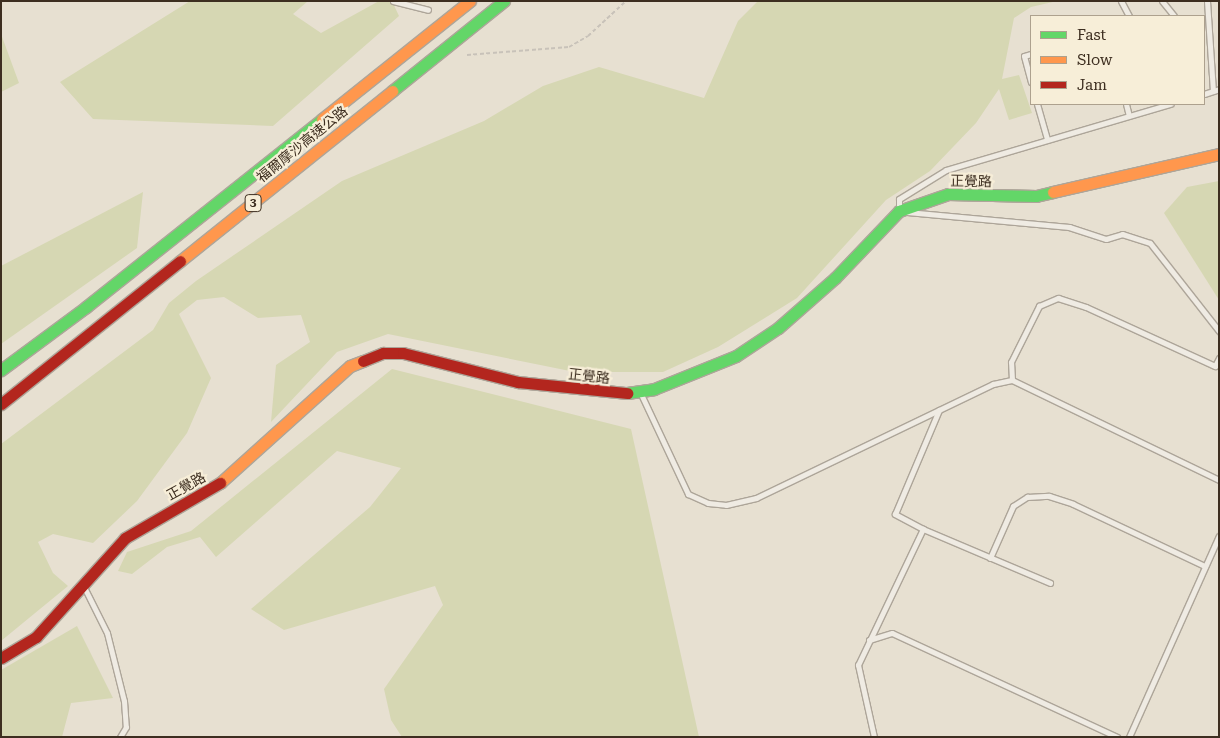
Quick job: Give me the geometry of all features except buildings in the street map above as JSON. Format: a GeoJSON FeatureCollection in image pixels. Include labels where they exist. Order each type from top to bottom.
{"type":"FeatureCollection","features":[{"type":"Feature","properties":{"kind":"main road","name":"福爾摩沙高速公路"},"geometry":{"type":"LineString","coordinates":[[1,370],[86,307],[470,1]]}},
{"type":"Feature","properties":{"kind":"main road","name":"福爾摩沙高速公路"},"geometry":{"type":"LineString","coordinates":[[1,404],[504,1]]}},
{"type":"Feature","properties":{"kind":"main road","name":"正覺路"},"geometry":{"type":"LineString","coordinates":[[1,658],[36,637],[84,587],[125,538],[140,527],[222,482],[350,366],[383,354],[404,353],[527,383],[590,392],[640,392],[673,383],[736,356],[778,328],[835,278],[899,211],[948,194],[1036,196],[1219,154]]}},
{"type":"Feature","properties":{"kind":"lane"},"geometry":{"type":"LineString","coordinates":[[393,1],[428,10]]}},
{"type":"Feature","properties":{"kind":"lane"},"geometry":{"type":"LineString","coordinates":[[1121,1],[1128,15]]}},
{"type":"Feature","properties":{"kind":"lane"},"geometry":{"type":"LineString","coordinates":[[1162,1],[1173,15]]}},
{"type":"Feature","properties":{"kind":"lane"},"geometry":{"type":"LineString","coordinates":[[1207,1],[1209,55],[1216,90]]}},
{"type":"Feature","properties":{"kind":"lane"},"geometry":{"type":"LineString","coordinates":[[1205,50],[1209,55]]}},
{"type":"Feature","properties":{"kind":"lane"},"geometry":{"type":"LineString","coordinates":[[1030,54],[1024,56],[1030,78]]}},
{"type":"Feature","properties":{"kind":"lane"},"geometry":{"type":"LineString","coordinates":[[1037,105],[1047,140]]}},
{"type":"Feature","properties":{"kind":"lane"},"geometry":{"type":"LineString","coordinates":[[1126,105],[1129,116]]}},
{"type":"Feature","properties":{"kind":"lane"},"geometry":{"type":"LineString","coordinates":[[1167,105],[946,170],[899,199],[899,211],[1069,227],[1106,239],[1122,234],[1150,243],[1219,331]]}},
{"type":"Feature","properties":{"kind":"lane"},"geometry":{"type":"LineString","coordinates":[[1012,380],[1011,362],[1039,306],[1058,298],[1086,307],[1215,366],[1219,358]]}},
{"type":"Feature","properties":{"kind":"lane"},"geometry":{"type":"LineString","coordinates":[[640,392],[688,494],[708,503],[726,505],[756,498],[993,384],[1012,380],[1219,480]]}},
{"type":"Feature","properties":{"kind":"lane"},"geometry":{"type":"LineString","coordinates":[[939,410],[895,514],[923,530],[1050,583]]}},
{"type":"Feature","properties":{"kind":"lane"},"geometry":{"type":"LineString","coordinates":[[990,558],[1013,506],[1027,497],[1049,496],[1074,504],[1205,566]]}},
{"type":"Feature","properties":{"kind":"lane"},"geometry":{"type":"LineString","coordinates":[[874,737],[858,666],[923,530]]}},
{"type":"Feature","properties":{"kind":"lane"},"geometry":{"type":"LineString","coordinates":[[1129,737],[1219,536]]}},
{"type":"Feature","properties":{"kind":"lane"},"geometry":{"type":"LineString","coordinates":[[84,587],[107,633],[124,701],[126,728],[120,737]]}},
{"type":"Feature","properties":{"kind":"lane"},"geometry":{"type":"LineString","coordinates":[[869,640],[892,632],[1117,737]]}},
{"type":"Feature","properties":{"kind":"path"},"geometry":{"type":"LineString","coordinates":[[467,55],[569,47],[588,36],[626,1]]}},
{"type":"Feature","properties":{"kind":"green space"},"geometry":{"type":"Polygon","coordinates":[[[190,1],[308,1],[293,14],[321,33],[379,1],[392,1],[399,16],[273,126],[93,119],[60,82],[190,1]]]}},
{"type":"Feature","properties":{"kind":"green space"},"geometry":{"type":"Polygon","coordinates":[[[758,1],[1057,1],[1031,7],[1014,18],[1002,79],[1019,75],[1032,113],[1009,120],[999,89],[976,123],[930,171],[886,200],[797,298],[718,347],[663,372],[575,372],[388,334],[337,352],[271,422],[276,365],[310,342],[301,315],[258,318],[224,297],[197,300],[179,314],[211,378],[187,433],[137,501],[93,543],[53,534],[38,542],[53,573],[68,586],[1,641],[1,444],[153,330],[169,303],[196,281],[342,181],[484,121],[543,86],[599,67],[704,98],[738,21],[758,1]]]}},
{"type":"Feature","properties":{"kind":"green space"},"geometry":{"type":"Polygon","coordinates":[[[1,34],[19,83],[1,92],[1,34]]]}},
{"type":"Feature","properties":{"kind":"green space"},"geometry":{"type":"Polygon","coordinates":[[[1219,181],[1219,300],[1164,213],[1187,187],[1219,181]]]}},
{"type":"Feature","properties":{"kind":"green space"},"geometry":{"type":"Polygon","coordinates":[[[143,192],[137,248],[1,344],[1,266],[143,192]]]}},
{"type":"Feature","properties":{"kind":"green space"},"geometry":{"type":"Polygon","coordinates":[[[392,369],[631,429],[699,737],[402,737],[391,720],[384,689],[443,605],[435,586],[284,630],[251,609],[370,507],[401,468],[337,451],[216,557],[200,537],[167,547],[132,574],[118,571],[127,552],[191,531],[392,369]]]}},
{"type":"Feature","properties":{"kind":"green space"},"geometry":{"type":"Polygon","coordinates":[[[77,626],[113,698],[71,703],[62,737],[1,737],[1,670],[77,626]]]}},
{"type":"Feature","properties":{"kind":"traffic: fast"},"geometry":{"type":"LineString","coordinates":[[392,91],[504,1]]}},
{"type":"Feature","properties":{"kind":"traffic: fast"},"geometry":{"type":"LineString","coordinates":[[1,370],[86,307],[322,119]]}},
{"type":"Feature","properties":{"kind":"traffic: fast"},"geometry":{"type":"LineString","coordinates":[[627,393],[654,389],[736,356],[778,328],[835,278],[899,211],[948,194],[1036,196],[1053,192]]}},
{"type":"Feature","properties":{"kind":"traffic: slow"},"geometry":{"type":"LineString","coordinates":[[322,119],[470,1]]}},
{"type":"Feature","properties":{"kind":"traffic: slow"},"geometry":{"type":"LineString","coordinates":[[180,261],[392,91]]}},
{"type":"Feature","properties":{"kind":"traffic: slow"},"geometry":{"type":"LineString","coordinates":[[1053,192],[1219,154]]}},
{"type":"Feature","properties":{"kind":"traffic: slow"},"geometry":{"type":"LineString","coordinates":[[220,483],[350,366],[363,361]]}},
{"type":"Feature","properties":{"kind":"traffic: jam"},"geometry":{"type":"LineString","coordinates":[[1,404],[180,261]]}},
{"type":"Feature","properties":{"kind":"traffic: jam"},"geometry":{"type":"LineString","coordinates":[[363,361],[383,353],[403,353],[518,382],[627,393]]}},
{"type":"Feature","properties":{"kind":"traffic: jam"},"geometry":{"type":"LineString","coordinates":[[1,658],[36,637],[125,538],[220,483]]}}]}
